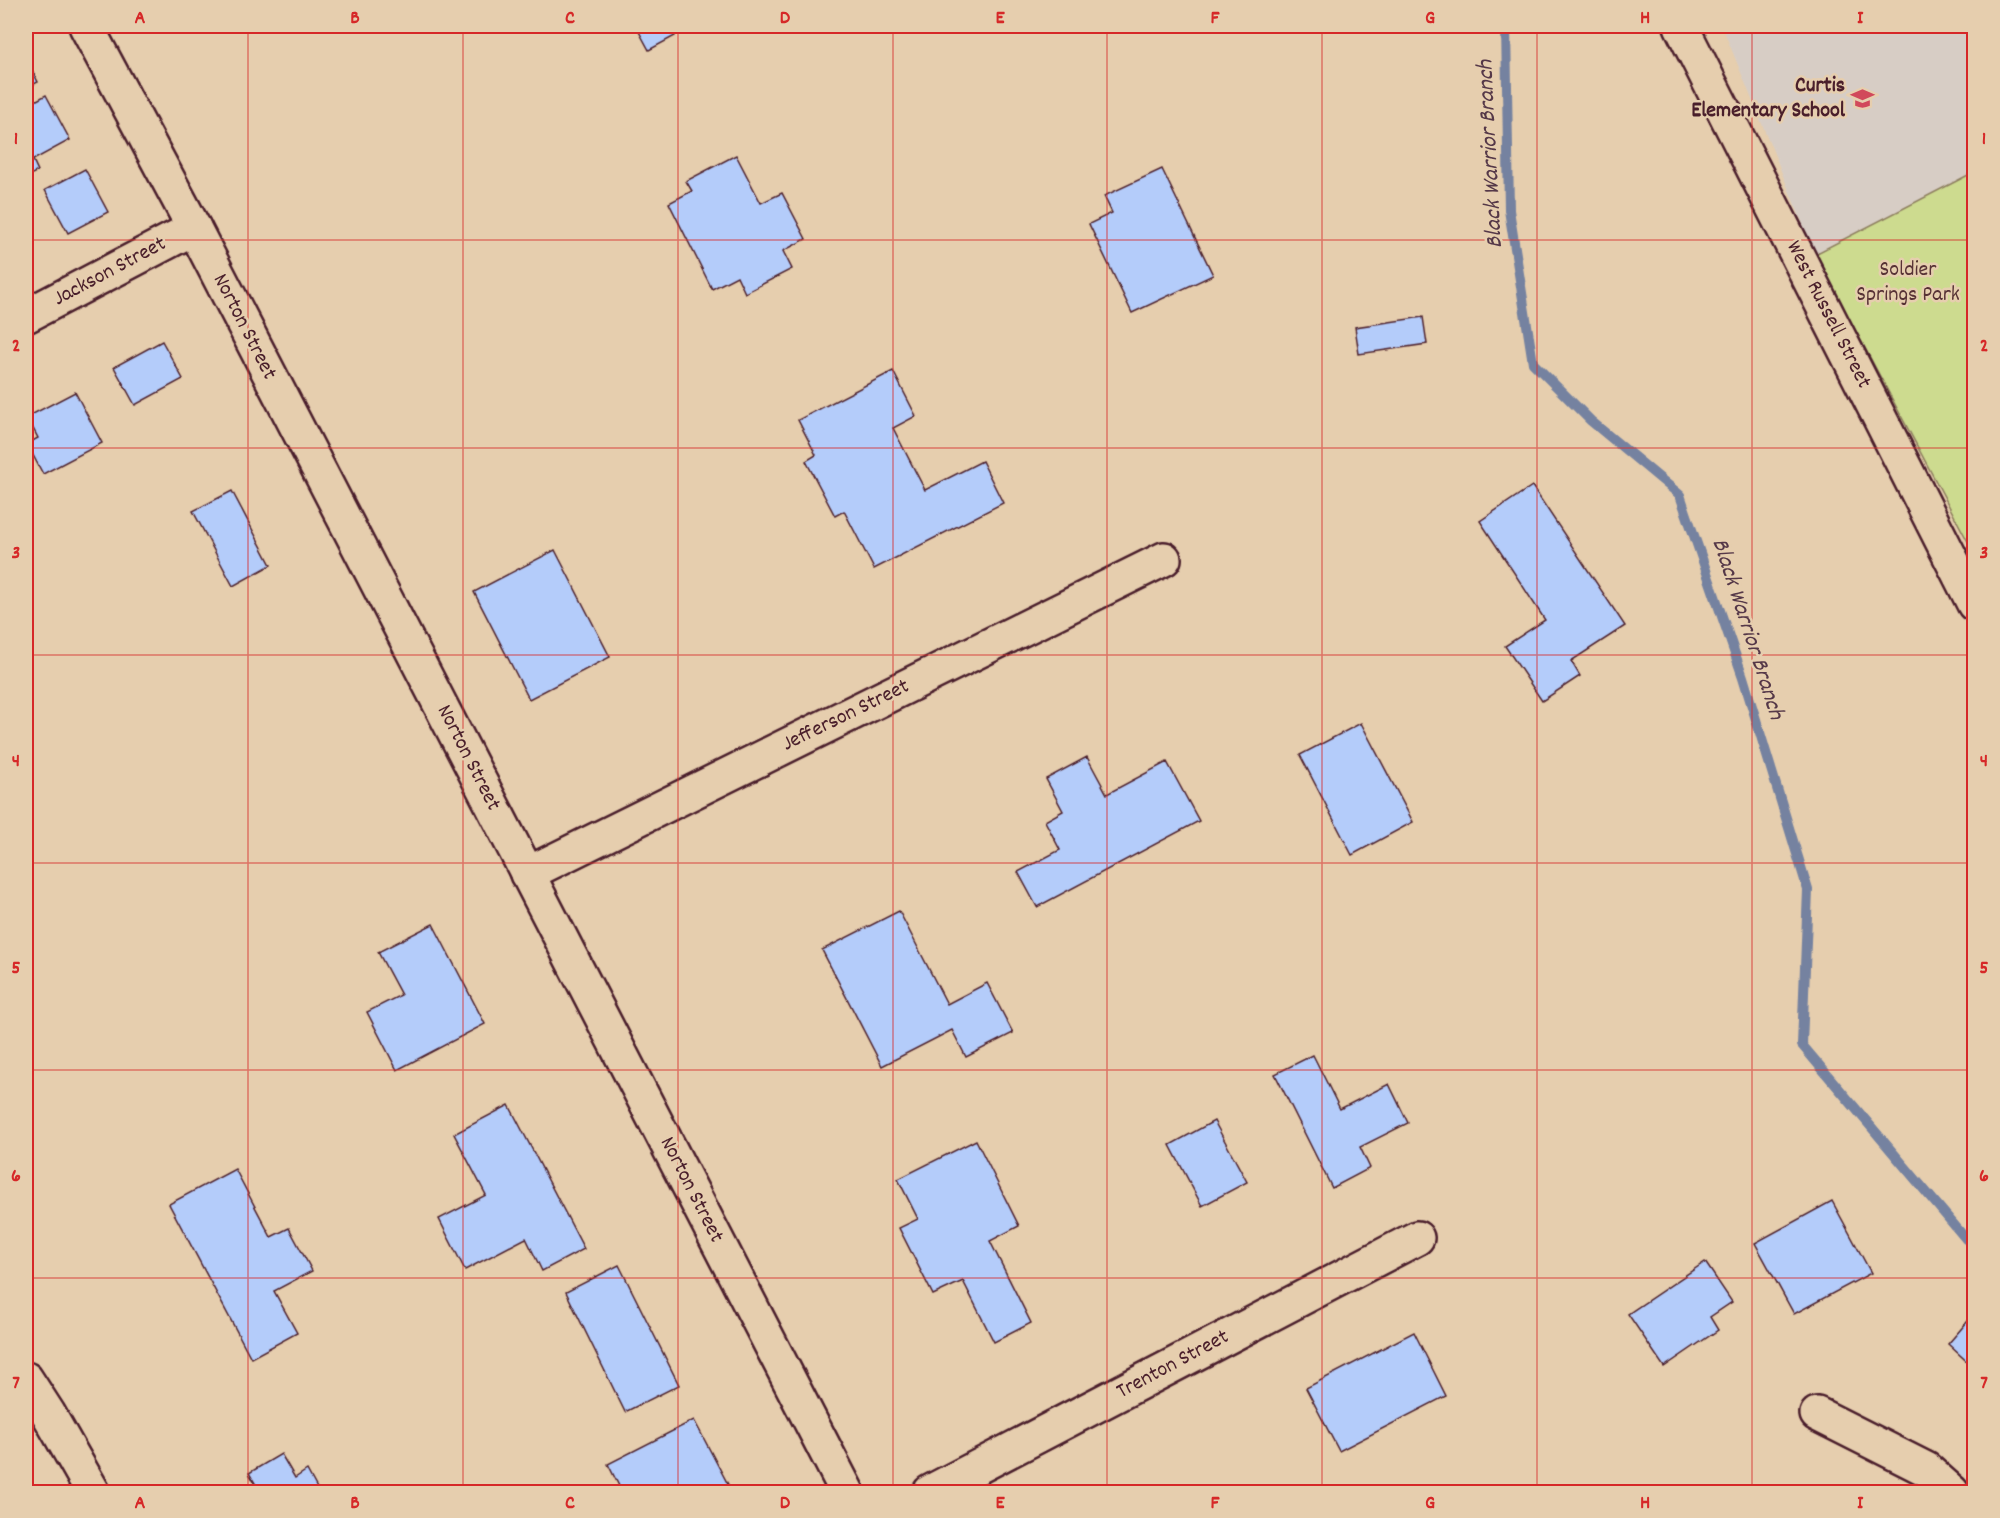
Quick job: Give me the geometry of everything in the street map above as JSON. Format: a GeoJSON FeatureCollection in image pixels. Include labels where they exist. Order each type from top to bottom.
{"type":"FeatureCollection","features":[{"type":"Feature","properties":{"kind":"street","name":"Norton Street"},"geometry":{"type":"LineString","coordinates":[[86,26],[194,228],[847,1492]]}},
{"type":"Feature","properties":{"kind":"street","name":"West Russell Street"},"geometry":{"type":"LineString","coordinates":[[1681,26],[1974,604]]}},
{"type":"Feature","properties":{"kind":"street","name":"Jackson Street"},"geometry":{"type":"LineString","coordinates":[[26,316],[194,228]]}},
{"type":"Feature","properties":{"kind":"street","name":"Jefferson Street"},"geometry":{"type":"LineString","coordinates":[[527,874],[1164,559]]}},
{"type":"Feature","properties":{"kind":"street","name":"Trenton Street"},"geometry":{"type":"LineString","coordinates":[[930,1492],[1417,1238]]}},
{"type":"Feature","properties":{"kind":"street"},"geometry":{"type":"LineString","coordinates":[[26,1379],[37,1419],[93,1492]]}},
{"type":"Feature","properties":{"kind":"street"},"geometry":{"type":"LineString","coordinates":[[1817,1414],[1926,1469],[1952,1492]]}},
{"type":"Feature","properties":{"kind":"shaded area","name":"Curtis Elementary School"},"geometry":{"type":"Polygon","coordinates":[[[1722,26],[1974,26],[1974,172],[1815,254],[1722,26]]]}},
{"type":"Feature","properties":{"kind":"green space","name":"Soldier Springs Park"},"geometry":{"type":"Polygon","coordinates":[[[1974,172],[1974,553],[1815,254],[1974,172]]]}},
{"type":"Feature","properties":{"kind":"building"},"geometry":{"type":"Polygon","coordinates":[[[636,26],[670,26],[675,36],[649,50],[636,26]]]}},
{"type":"Feature","properties":{"kind":"building"},"geometry":{"type":"Polygon","coordinates":[[[26,59],[38,82],[26,88],[26,59]]]}},
{"type":"Feature","properties":{"kind":"building"},"geometry":{"type":"Polygon","coordinates":[[[46,95],[70,140],[33,160],[38,171],[26,177],[26,106],[46,95]]]}},
{"type":"Feature","properties":{"kind":"building"},"geometry":{"type":"Polygon","coordinates":[[[736,155],[761,203],[782,193],[806,239],[783,251],[792,269],[745,293],[737,276],[712,289],[669,203],[692,191],[686,181],[736,155]]]}},
{"type":"Feature","properties":{"kind":"building"},"geometry":{"type":"Polygon","coordinates":[[[85,169],[108,212],[68,233],[45,190],[85,169]]]}},
{"type":"Feature","properties":{"kind":"building"},"geometry":{"type":"Polygon","coordinates":[[[1162,169],[1213,275],[1132,313],[1089,224],[1112,213],[1104,196],[1162,169]]]}},
{"type":"Feature","properties":{"kind":"building"},"geometry":{"type":"Polygon","coordinates":[[[1423,317],[1427,344],[1359,354],[1355,327],[1423,317]]]}},
{"type":"Feature","properties":{"kind":"building"},"geometry":{"type":"Polygon","coordinates":[[[162,341],[183,379],[135,405],[114,367],[162,341]]]}},
{"type":"Feature","properties":{"kind":"building"},"geometry":{"type":"Polygon","coordinates":[[[893,371],[916,416],[893,428],[925,490],[982,461],[1003,503],[874,569],[844,511],[835,516],[806,461],[816,455],[798,420],[893,371]]]}},
{"type":"Feature","properties":{"kind":"building"},"geometry":{"type":"Polygon","coordinates":[[[75,392],[102,443],[43,474],[27,444],[38,438],[27,417],[75,392]]]}},
{"type":"Feature","properties":{"kind":"building"},"geometry":{"type":"Polygon","coordinates":[[[1532,486],[1625,626],[1571,661],[1580,676],[1542,701],[1505,646],[1545,620],[1480,521],[1532,486]]]}},
{"type":"Feature","properties":{"kind":"building"},"geometry":{"type":"Polygon","coordinates":[[[232,491],[271,565],[233,586],[193,511],[232,491]]]}},
{"type":"Feature","properties":{"kind":"building"},"geometry":{"type":"Polygon","coordinates":[[[555,550],[610,657],[529,699],[474,592],[555,550]]]}},
{"type":"Feature","properties":{"kind":"building"},"geometry":{"type":"Polygon","coordinates":[[[1361,723],[1413,822],[1352,855],[1300,755],[1361,723]]]}},
{"type":"Feature","properties":{"kind":"building"},"geometry":{"type":"Polygon","coordinates":[[[1087,757],[1107,794],[1167,762],[1199,821],[1037,907],[1018,872],[1060,850],[1045,821],[1063,811],[1046,779],[1087,757]]]}},
{"type":"Feature","properties":{"kind":"building"},"geometry":{"type":"Polygon","coordinates":[[[899,911],[947,1004],[987,983],[1013,1033],[966,1057],[952,1030],[882,1066],[822,950],[899,911]]]}},
{"type":"Feature","properties":{"kind":"building"},"geometry":{"type":"Polygon","coordinates":[[[433,924],[485,1024],[397,1070],[367,1012],[401,995],[378,952],[433,924]]]}},
{"type":"Feature","properties":{"kind":"building"},"geometry":{"type":"Polygon","coordinates":[[[1313,1055],[1340,1109],[1389,1084],[1408,1123],[1360,1147],[1370,1168],[1332,1188],[1275,1074],[1313,1055]]]}},
{"type":"Feature","properties":{"kind":"building"},"geometry":{"type":"Polygon","coordinates":[[[509,1105],[584,1249],[542,1271],[526,1238],[465,1270],[439,1219],[486,1195],[454,1134],[509,1105]]]}},
{"type":"Feature","properties":{"kind":"building"},"geometry":{"type":"Polygon","coordinates":[[[1214,1121],[1247,1182],[1202,1206],[1170,1145],[1214,1121]]]}},
{"type":"Feature","properties":{"kind":"building"},"geometry":{"type":"Polygon","coordinates":[[[976,1140],[1019,1226],[990,1241],[1031,1323],[994,1342],[963,1281],[933,1295],[899,1228],[918,1219],[898,1179],[976,1140]]]}},
{"type":"Feature","properties":{"kind":"building"},"geometry":{"type":"Polygon","coordinates":[[[235,1169],[271,1237],[289,1228],[312,1271],[274,1291],[297,1333],[251,1358],[169,1204],[235,1169]]]}},
{"type":"Feature","properties":{"kind":"building"},"geometry":{"type":"Polygon","coordinates":[[[1832,1201],[1871,1273],[1794,1314],[1755,1243],[1832,1201]]]}},
{"type":"Feature","properties":{"kind":"building"},"geometry":{"type":"Polygon","coordinates":[[[1705,1262],[1732,1302],[1710,1317],[1718,1330],[1664,1367],[1628,1314],[1705,1262]]]}},
{"type":"Feature","properties":{"kind":"building"},"geometry":{"type":"Polygon","coordinates":[[[619,1265],[679,1385],[625,1412],[566,1292],[619,1265]]]}},
{"type":"Feature","properties":{"kind":"building"},"geometry":{"type":"Polygon","coordinates":[[[1974,1314],[1974,1368],[1948,1344],[1974,1314]]]}},
{"type":"Feature","properties":{"kind":"building"},"geometry":{"type":"Polygon","coordinates":[[[1414,1332],[1446,1396],[1339,1451],[1306,1388],[1414,1332]]]}},
{"type":"Feature","properties":{"kind":"building"},"geometry":{"type":"Polygon","coordinates":[[[694,1420],[732,1492],[622,1492],[608,1464],[694,1420]]]}},
{"type":"Feature","properties":{"kind":"building"},"geometry":{"type":"Polygon","coordinates":[[[281,1454],[295,1478],[307,1470],[319,1492],[260,1492],[249,1473],[281,1454]]]}},
{"type":"Feature","properties":{"kind":"waterway","name":"Black Warrior Branch"},"geometry":{"type":"LineString","coordinates":[[1506,26],[1509,210],[1533,363],[1591,421],[1680,495],[1743,677],[1808,890],[1802,1045],[1966,1239],[1974,1245]]}},
{"type":"Feature","properties":{"kind":"place","name":"Curtis Elementary School"},"geometry":{"type":"Point","coordinates":[1863,99]}}]}
